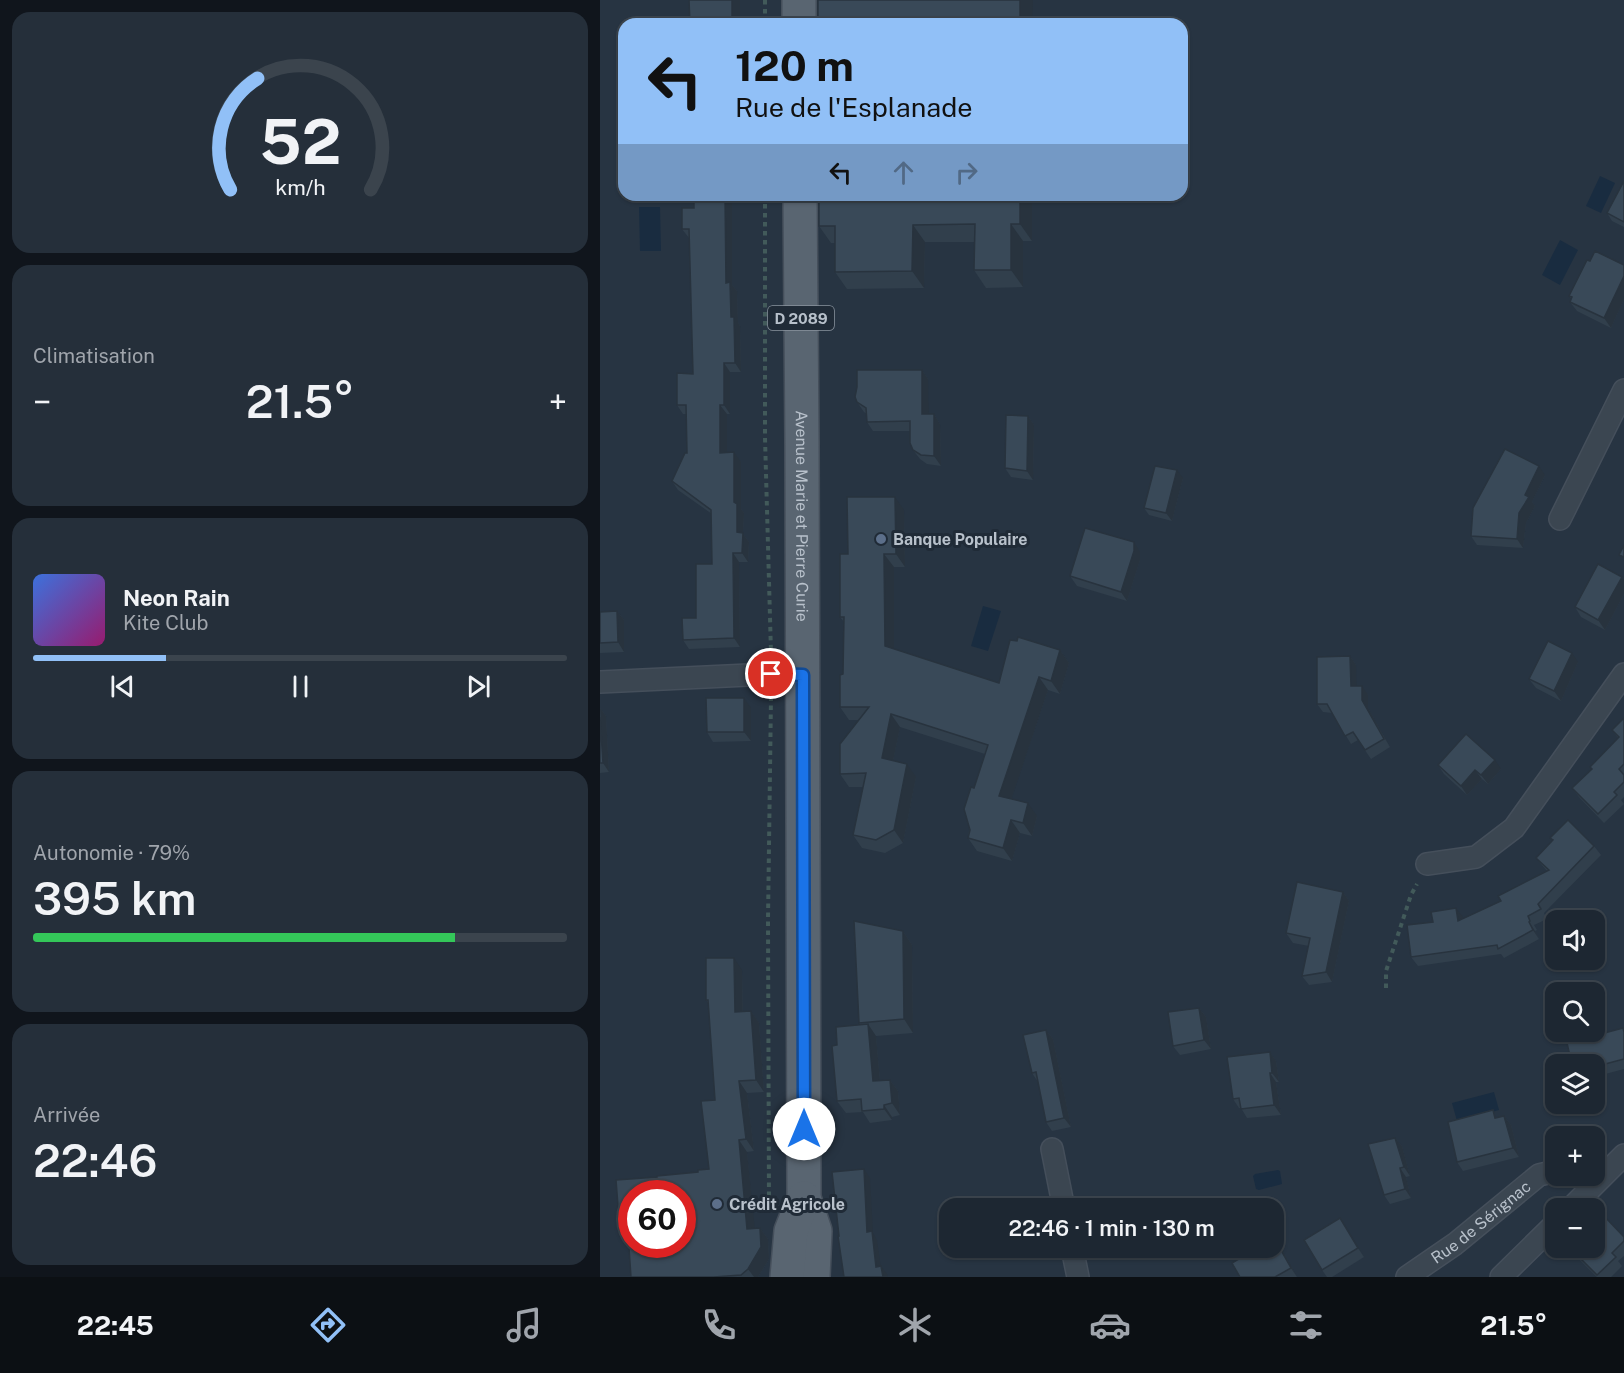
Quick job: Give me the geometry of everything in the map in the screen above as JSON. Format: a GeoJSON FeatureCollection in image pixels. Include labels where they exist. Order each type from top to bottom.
{"type":"FeatureCollection","features":[{"type":"Feature","properties":{"kind":"main road"},"geometry":{"type":"LineString","coordinates":[[798,0],[799,18]]}},
{"type":"Feature","properties":{"kind":"main road","name":"Avenue Marie et Pierre Curie"},"geometry":{"type":"LineString","coordinates":[[800,201],[787,674],[804,1198],[815,1231],[813,1277]]}},
{"type":"Feature","properties":{"kind":"main road","name":"Avenue Marie et Pierre Curie"},"geometry":{"type":"LineString","coordinates":[[787,1277],[791,1231],[804,1198]]}},
{"type":"Feature","properties":{"kind":"street"},"geometry":{"type":"LineString","coordinates":[[1560,519],[1624,390]]}},
{"type":"Feature","properties":{"kind":"street"},"geometry":{"type":"LineString","coordinates":[[600,682],[787,674]]}},
{"type":"Feature","properties":{"kind":"street"},"geometry":{"type":"LineString","coordinates":[[1427,864],[1476,857],[1514,828],[1624,674]]}},
{"type":"Feature","properties":{"kind":"street"},"geometry":{"type":"LineString","coordinates":[[1052,1149],[1062,1198]]}},
{"type":"Feature","properties":{"kind":"street"},"geometry":{"type":"LineString","coordinates":[[1605,1171],[1624,1155]]}},
{"type":"Feature","properties":{"kind":"street","name":"Rue de Sérignac"},"geometry":{"type":"LineString","coordinates":[[1407,1277],[1455,1244],[1539,1175],[1545,1174]]}},
{"type":"Feature","properties":{"kind":"street"},"geometry":{"type":"LineString","coordinates":[[1580,1198],[1590,1186]]}},
{"type":"Feature","properties":{"kind":"street"},"geometry":{"type":"LineString","coordinates":[[1501,1277],[1545,1234]]}},
{"type":"Feature","properties":{"kind":"street"},"geometry":{"type":"LineString","coordinates":[[1074,1258],[1078,1277]]}},
{"type":"Feature","properties":{"kind":"path"},"geometry":{"type":"LineString","coordinates":[[765,0],[765,18]]}},
{"type":"Feature","properties":{"kind":"path"},"geometry":{"type":"LineString","coordinates":[[765,201],[765,438],[787,674],[768,920],[769,1206]]}},
{"type":"Feature","properties":{"kind":"path"},"geometry":{"type":"LineString","coordinates":[[1386,988],[1386,971],[1412,895],[1427,864]]}},
{"type":"Feature","properties":{"kind":"water"},"geometry":{"type":"Polygon","coordinates":[[[1600,176],[1615,183],[1601,213],[1586,206],[1600,176]]]}},
{"type":"Feature","properties":{"kind":"water"},"geometry":{"type":"Polygon","coordinates":[[[639,207],[660,207],[661,251],[640,251],[639,207]]]}},
{"type":"Feature","properties":{"kind":"water"},"geometry":{"type":"Polygon","coordinates":[[[1560,240],[1578,250],[1560,285],[1542,275],[1560,240]]]}},
{"type":"Feature","properties":{"kind":"water"},"geometry":{"type":"Polygon","coordinates":[[[983,606],[1001,611],[988,651],[971,646],[983,606]]]}},
{"type":"Feature","properties":{"kind":"water"},"geometry":{"type":"Polygon","coordinates":[[[1494,1092],[1499,1110],[1457,1121],[1452,1103],[1494,1092]]]}},
{"type":"Feature","properties":{"kind":"water"},"geometry":{"type":"Polygon","coordinates":[[[1278,1170],[1282,1184],[1256,1189],[1253,1176],[1255,1174],[1278,1170]]]}},
{"type":"Feature","properties":{"kind":"building"},"geometry":{"type":"Polygon","coordinates":[[[689,0],[732,0],[732,18],[690,18],[689,0]]]}},
{"type":"Feature","properties":{"kind":"building"},"geometry":{"type":"Polygon","coordinates":[[[818,0],[1020,0],[1020,18],[818,18],[818,0]]]}},
{"type":"Feature","properties":{"kind":"building"},"geometry":{"type":"Polygon","coordinates":[[[1624,181],[1624,222],[1607,213],[1624,181]]]}},
{"type":"Feature","properties":{"kind":"building"},"geometry":{"type":"Polygon","coordinates":[[[694,201],[725,201],[726,283],[730,282],[731,317],[734,317],[735,363],[724,363],[724,405],[720,405],[720,453],[734,452],[734,502],[737,504],[737,532],[743,533],[742,553],[733,553],[734,638],[683,640],[682,618],[696,618],[696,564],[712,564],[711,510],[672,481],[687,453],[686,405],[677,405],[677,373],[693,374],[689,229],[682,229],[682,208],[694,208],[694,201]]]}},
{"type":"Feature","properties":{"kind":"building"},"geometry":{"type":"Polygon","coordinates":[[[819,201],[1020,201],[1020,224],[1011,224],[1011,270],[974,270],[975,224],[913,225],[912,271],[835,272],[835,226],[819,226],[819,201]]]}},
{"type":"Feature","properties":{"kind":"building"},"geometry":{"type":"Polygon","coordinates":[[[1595,251],[1624,265],[1624,276],[1604,318],[1570,302],[1572,297],[1569,296],[1587,260],[1590,261],[1595,251]]]}},
{"type":"Feature","properties":{"kind":"building"},"geometry":{"type":"Polygon","coordinates":[[[857,370],[922,370],[922,414],[934,414],[934,456],[921,455],[913,450],[910,443],[910,421],[867,422],[866,408],[857,402],[855,397],[857,370]]]}},
{"type":"Feature","properties":{"kind":"building"},"geometry":{"type":"Polygon","coordinates":[[[1006,415],[1028,416],[1027,471],[1005,468],[1006,415]]]}},
{"type":"Feature","properties":{"kind":"building"},"geometry":{"type":"Polygon","coordinates":[[[1505,449],[1539,466],[1525,495],[1529,497],[1519,513],[1517,539],[1471,536],[1473,508],[1505,449]]]}},
{"type":"Feature","properties":{"kind":"building"},"geometry":{"type":"Polygon","coordinates":[[[1155,466],[1177,470],[1166,513],[1144,508],[1155,466]]]}},
{"type":"Feature","properties":{"kind":"building"},"geometry":{"type":"Polygon","coordinates":[[[847,497],[895,497],[896,554],[884,554],[885,646],[999,683],[1010,640],[1017,641],[1018,637],[1060,650],[1051,681],[1039,677],[999,796],[1028,803],[1023,823],[1011,820],[1003,848],[968,838],[970,830],[964,809],[971,787],[974,788],[988,745],[891,714],[882,758],[907,764],[894,830],[876,840],[853,835],[866,773],[840,774],[840,744],[869,707],[840,707],[844,617],[840,617],[840,554],[848,554],[847,497]]]}},
{"type":"Feature","properties":{"kind":"building"},"geometry":{"type":"Polygon","coordinates":[[[1085,528],[1134,542],[1134,551],[1121,592],[1070,576],[1085,528]]]}},
{"type":"Feature","properties":{"kind":"building"},"geometry":{"type":"Polygon","coordinates":[[[1624,545],[1624,557],[1619,555],[1624,545]]]}},
{"type":"Feature","properties":{"kind":"building"},"geometry":{"type":"Polygon","coordinates":[[[1598,564],[1622,577],[1598,620],[1575,607],[1598,564]]]}},
{"type":"Feature","properties":{"kind":"building"},"geometry":{"type":"Polygon","coordinates":[[[617,611],[618,642],[600,643],[600,612],[617,611]]]}},
{"type":"Feature","properties":{"kind":"building"},"geometry":{"type":"Polygon","coordinates":[[[1548,641],[1572,653],[1554,691],[1529,679],[1548,641]]]}},
{"type":"Feature","properties":{"kind":"building"},"geometry":{"type":"Polygon","coordinates":[[[1350,656],[1351,686],[1362,686],[1362,700],[1384,739],[1365,750],[1353,732],[1345,736],[1327,704],[1317,704],[1317,657],[1350,656]]]}},
{"type":"Feature","properties":{"kind":"building"},"geometry":{"type":"Polygon","coordinates":[[[706,698],[744,698],[744,732],[707,732],[706,698]]]}},
{"type":"Feature","properties":{"kind":"building"},"geometry":{"type":"Polygon","coordinates":[[[600,717],[603,763],[600,763],[600,717]]]}},
{"type":"Feature","properties":{"kind":"building"},"geometry":{"type":"Polygon","coordinates":[[[1624,718],[1624,764],[1619,769],[1624,775],[1624,782],[1614,792],[1617,795],[1598,814],[1572,788],[1592,769],[1590,767],[1619,737],[1612,730],[1624,718]]]}},
{"type":"Feature","properties":{"kind":"building"},"geometry":{"type":"Polygon","coordinates":[[[1466,734],[1495,760],[1481,775],[1475,770],[1461,786],[1438,765],[1466,734]]]}},
{"type":"Feature","properties":{"kind":"building"},"geometry":{"type":"Polygon","coordinates":[[[1568,820],[1594,846],[1538,904],[1541,909],[1528,916],[1533,930],[1498,949],[1497,945],[1411,957],[1407,925],[1433,922],[1431,912],[1456,908],[1458,921],[1501,901],[1498,896],[1549,870],[1536,858],[1553,840],[1550,838],[1568,820]]]}},
{"type":"Feature","properties":{"kind":"building"},"geometry":{"type":"Polygon","coordinates":[[[1297,882],[1343,892],[1326,972],[1302,976],[1310,938],[1286,933],[1297,882]]]}},
{"type":"Feature","properties":{"kind":"building"},"geometry":{"type":"Polygon","coordinates":[[[854,921],[903,931],[904,1019],[859,1023],[854,921]]]}},
{"type":"Feature","properties":{"kind":"building"},"geometry":{"type":"Polygon","coordinates":[[[706,958],[734,958],[735,1012],[751,1011],[756,1080],[739,1081],[746,1139],[739,1140],[747,1229],[760,1228],[761,1247],[748,1269],[741,1275],[631,1277],[630,1258],[696,1258],[696,1180],[618,1180],[618,1206],[616,1180],[657,1177],[709,1169],[701,1101],[715,1100],[708,1000],[706,1000],[706,958]]]}},
{"type":"Feature","properties":{"kind":"building"},"geometry":{"type":"Polygon","coordinates":[[[1199,1008],[1204,1040],[1173,1046],[1168,1012],[1199,1008]]]}},
{"type":"Feature","properties":{"kind":"building"},"geometry":{"type":"Polygon","coordinates":[[[868,1024],[873,1081],[890,1080],[892,1103],[884,1105],[884,1109],[862,1111],[861,1099],[837,1101],[832,1046],[837,1045],[836,1027],[868,1024]]]}},
{"type":"Feature","properties":{"kind":"building"},"geometry":{"type":"Polygon","coordinates":[[[1623,1028],[1624,1059],[1605,1064],[1605,1054],[1570,1054],[1567,1043],[1605,1042],[1605,1033],[1623,1028]]]}},
{"type":"Feature","properties":{"kind":"building"},"geometry":{"type":"Polygon","coordinates":[[[1046,1030],[1064,1118],[1046,1122],[1036,1072],[1032,1073],[1023,1035],[1046,1030]]]}},
{"type":"Feature","properties":{"kind":"building"},"geometry":{"type":"Polygon","coordinates":[[[1270,1052],[1274,1105],[1241,1109],[1239,1098],[1233,1099],[1227,1057],[1270,1052]]]}},
{"type":"Feature","properties":{"kind":"building"},"geometry":{"type":"Polygon","coordinates":[[[1493,1110],[1495,1118],[1504,1116],[1513,1148],[1457,1162],[1448,1122],[1493,1110]]]}},
{"type":"Feature","properties":{"kind":"building"},"geometry":{"type":"Polygon","coordinates":[[[1395,1138],[1404,1167],[1400,1168],[1405,1189],[1384,1195],[1368,1144],[1395,1138]]]}},
{"type":"Feature","properties":{"kind":"building"},"geometry":{"type":"Polygon","coordinates":[[[864,1169],[867,1232],[872,1231],[876,1267],[881,1266],[883,1277],[844,1277],[832,1172],[864,1169]]]}},
{"type":"Feature","properties":{"kind":"building"},"geometry":{"type":"Polygon","coordinates":[[[1605,1217],[1624,1237],[1624,1241],[1612,1253],[1616,1257],[1597,1275],[1580,1258],[1605,1258],[1605,1217]]]}},
{"type":"Feature","properties":{"kind":"building"},"geometry":{"type":"Polygon","coordinates":[[[1340,1218],[1358,1248],[1322,1270],[1304,1240],[1340,1218]]]}},
{"type":"Feature","properties":{"kind":"building"},"geometry":{"type":"Polygon","coordinates":[[[1284,1256],[1291,1268],[1275,1277],[1240,1277],[1232,1263],[1240,1258],[1284,1258],[1284,1256]]]}},
{"type":"Feature","properties":{"kind":"place","name":"Banque Populaire"},"geometry":{"type":"Point","coordinates":[881,539]}},
{"type":"Feature","properties":{"kind":"place","name":"Crédit Agricole"},"geometry":{"type":"Point","coordinates":[717,1204]}},
{"type":"Feature","properties":{"kind":"route"},"geometry":{"type":"LineString","coordinates":[[771,674],[803,675],[804,1129]]}}]}
